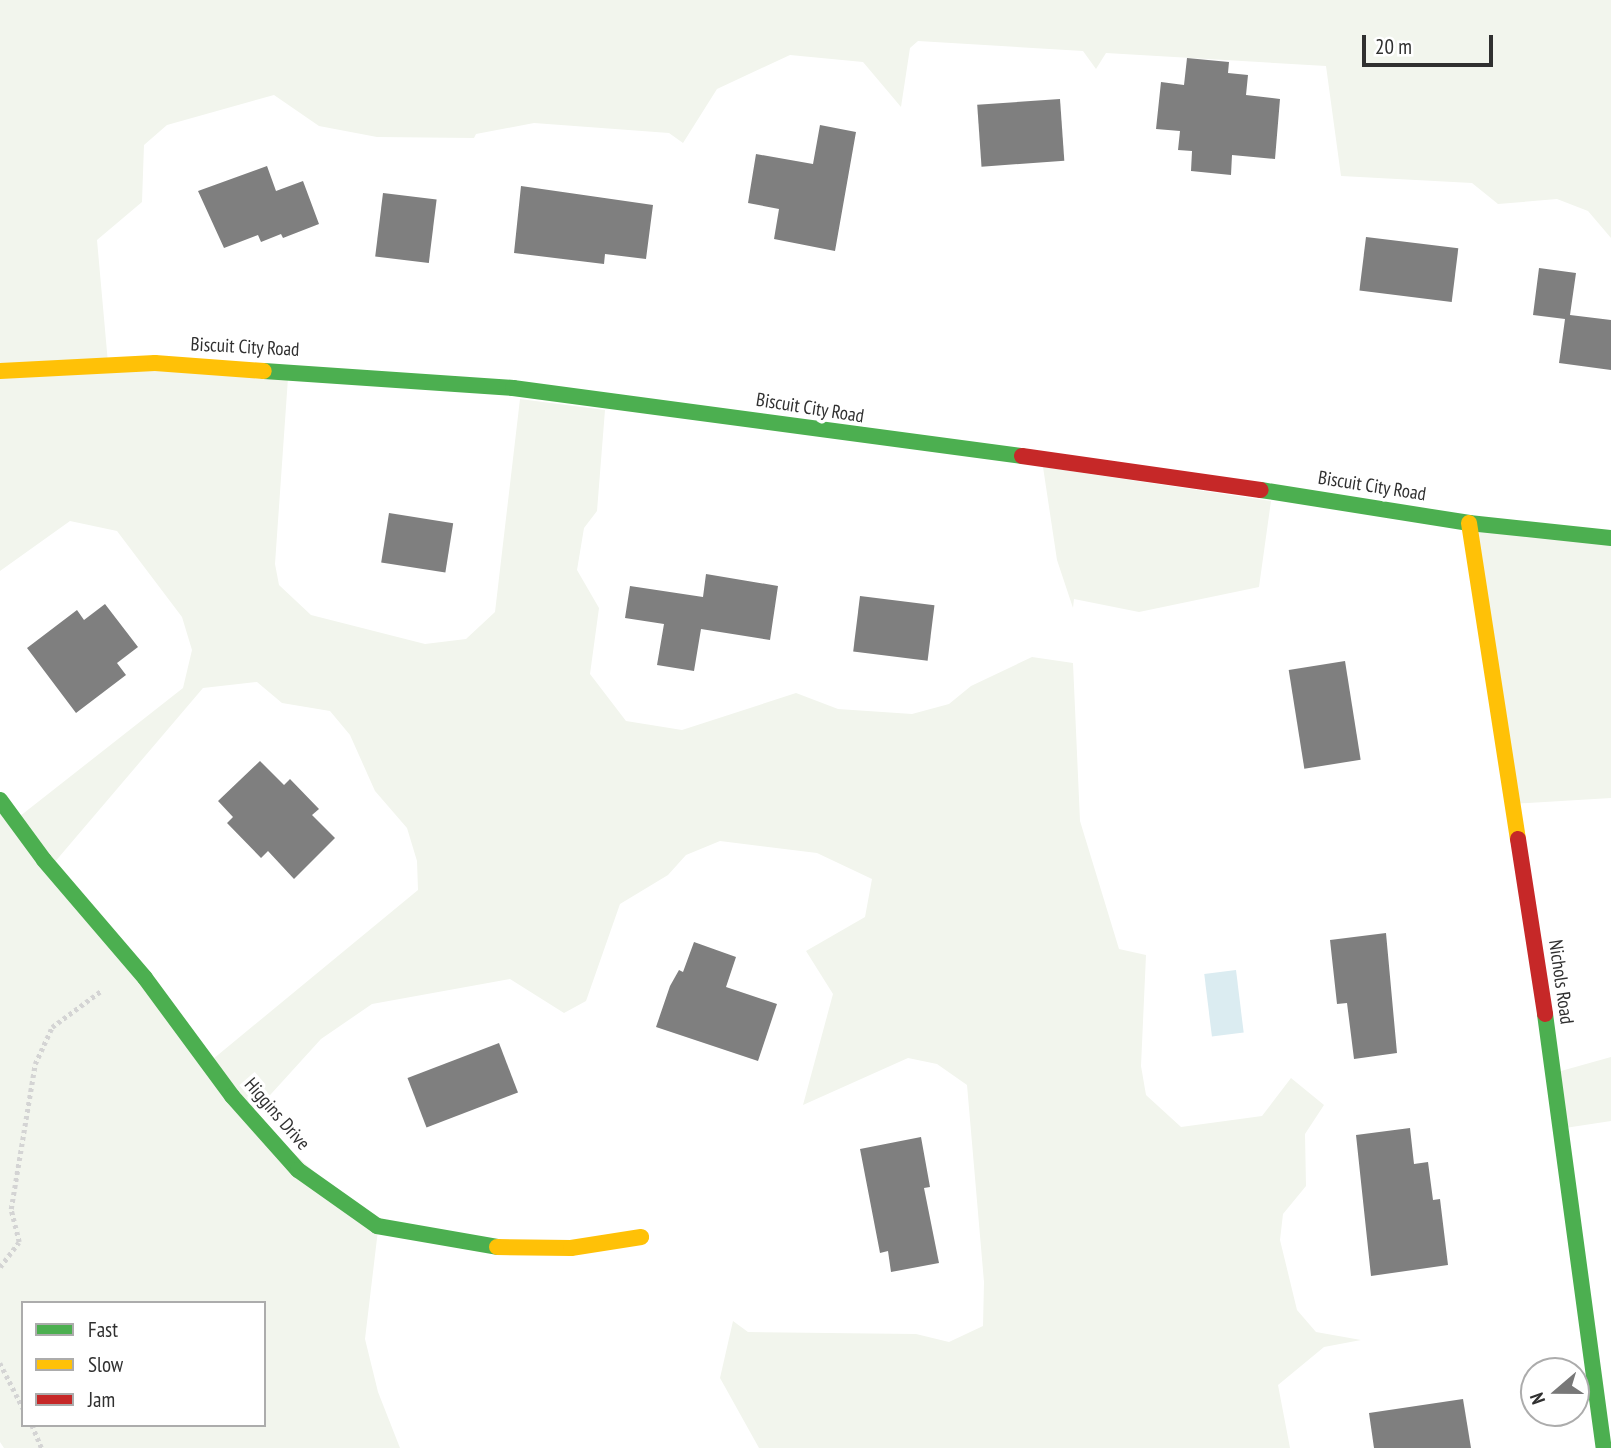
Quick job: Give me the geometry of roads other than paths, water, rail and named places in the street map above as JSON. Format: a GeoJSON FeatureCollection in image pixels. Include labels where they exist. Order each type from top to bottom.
{"type":"FeatureCollection","features":[{"type":"Feature","properties":{"kind":"street","name":"Biscuit City Road"},"geometry":{"type":"LineString","coordinates":[[0,371],[155,363],[513,388],[1179,477],[1469,523],[1611,538]]}},
{"type":"Feature","properties":{"kind":"street","name":"Nichols Road"},"geometry":{"type":"LineString","coordinates":[[1469,523],[1499,733],[1532,920],[1604,1448]]}},
{"type":"Feature","properties":{"kind":"street","name":"Higgins Drive"},"geometry":{"type":"LineString","coordinates":[[0,800],[44,860],[135,966],[232,1096],[298,1170],[377,1226],[476,1247],[571,1248],[641,1237]]}}]}
